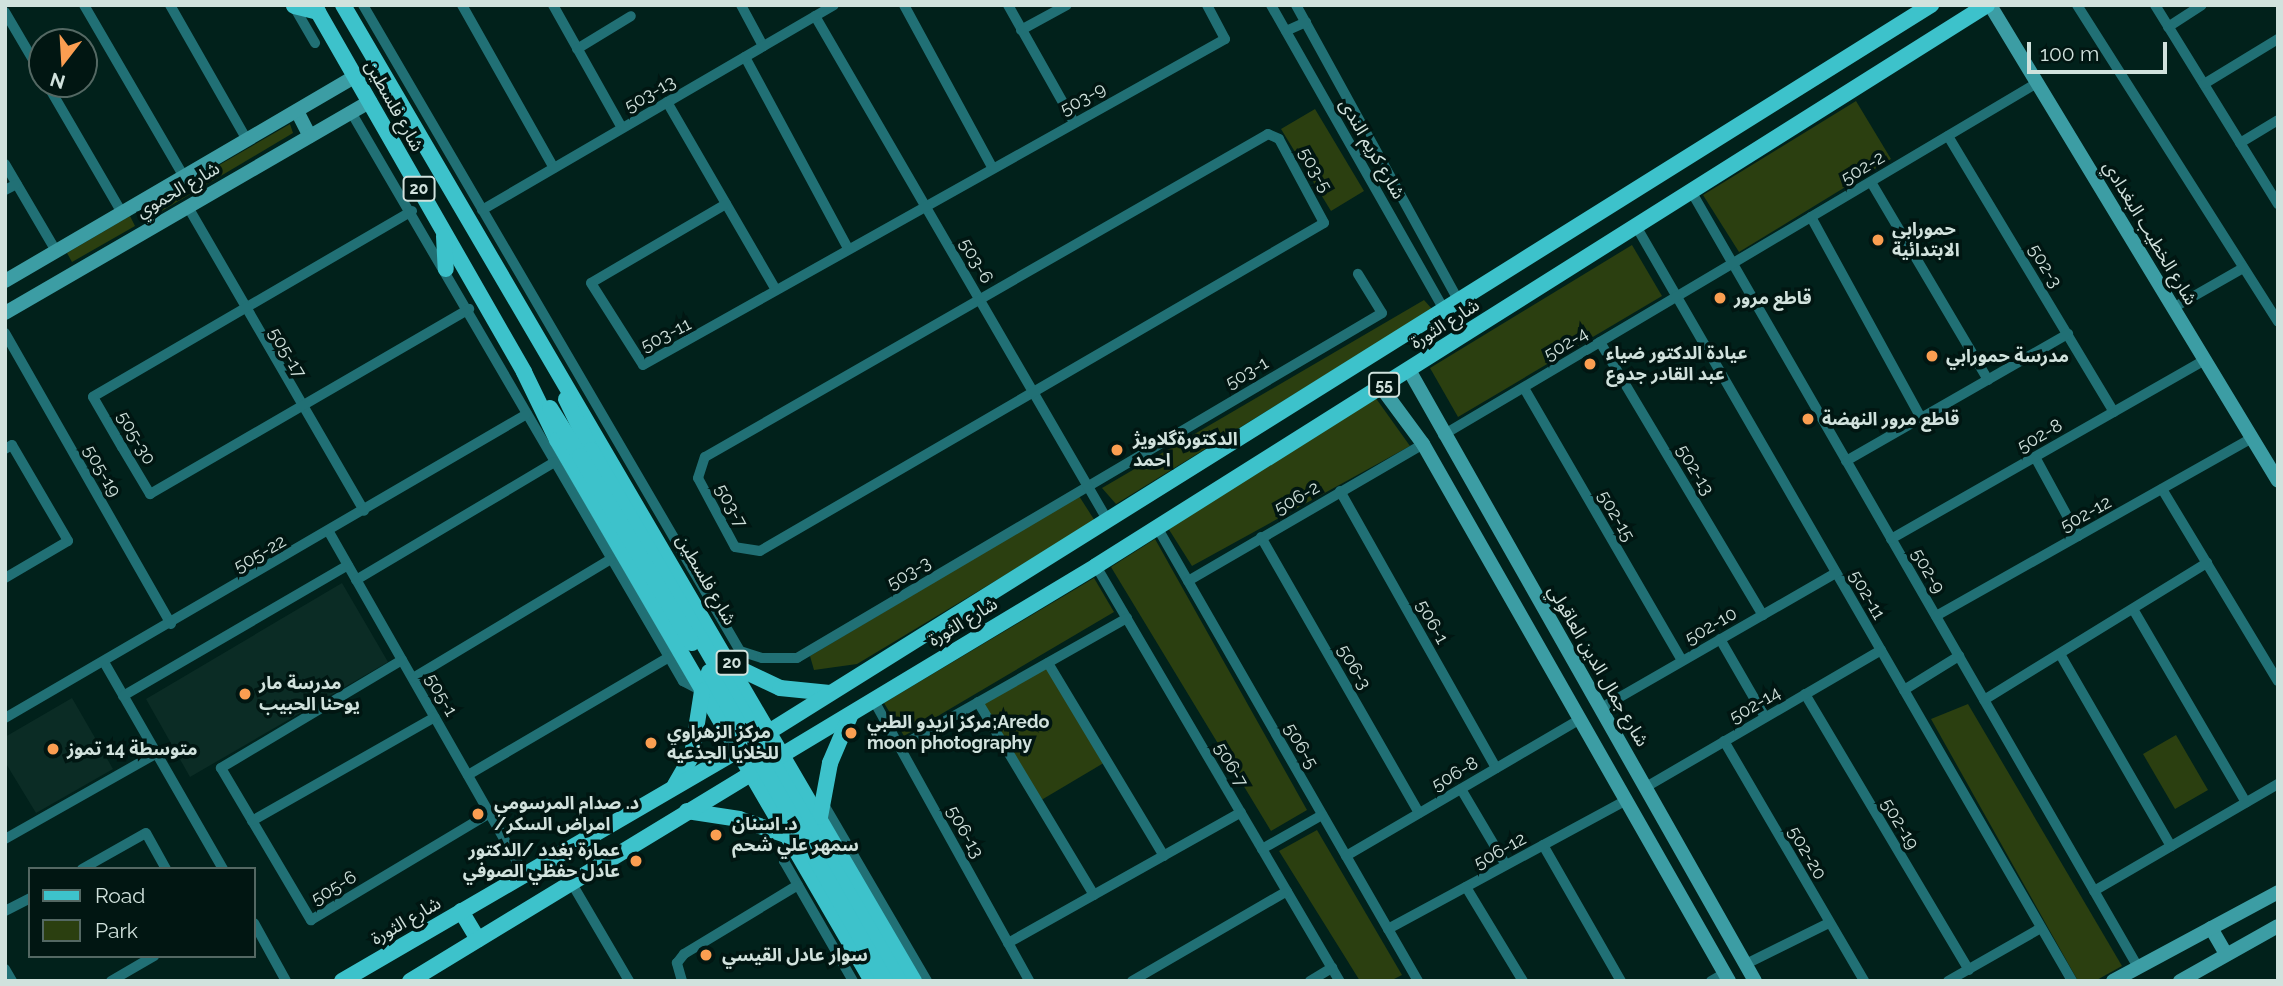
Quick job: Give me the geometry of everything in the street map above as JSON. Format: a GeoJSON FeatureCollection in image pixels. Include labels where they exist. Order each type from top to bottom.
{"type":"FeatureCollection","features":[{"type":"Feature","properties":{"kind":"main road","name":"شارع فلسطين"},"geometry":{"type":"LineString","coordinates":[[343,5],[542,349],[591,421],[737,658],[768,732],[822,810],[914,981]]}},
{"type":"Feature","properties":{"kind":"main road","name":"شارع الثورة"},"geometry":{"type":"LineString","coordinates":[[768,732],[1931,5]]}},
{"type":"Feature","properties":{"kind":"main road","name":"شارع الثورة"},"geometry":{"type":"LineString","coordinates":[[782,755],[1096,566],[1988,5]]}},
{"type":"Feature","properties":{"kind":"main road"},"geometry":{"type":"LineString","coordinates":[[293,6],[316,9]]}},
{"type":"Feature","properties":{"kind":"main road","name":"شارع فلسطين"},"geometry":{"type":"LineString","coordinates":[[316,9],[524,372],[556,440],[702,691],[740,749],[872,981]]}},
{"type":"Feature","properties":{"kind":"main road"},"geometry":{"type":"LineString","coordinates":[[356,29],[371,20]]}},
{"type":"Feature","properties":{"kind":"main road"},"geometry":{"type":"LineString","coordinates":[[444,233],[446,269]]}},
{"type":"Feature","properties":{"kind":"main road","name":"شارع فلسطين"},"geometry":{"type":"LineString","coordinates":[[542,349],[585,453],[885,981]]}},
{"type":"Feature","properties":{"kind":"main road","name":"شارع فلسطين"},"geometry":{"type":"LineString","coordinates":[[524,372],[585,453],[899,981]]}},
{"type":"Feature","properties":{"kind":"main road"},"geometry":{"type":"LineString","coordinates":[[1245,435],[1262,462]]}},
{"type":"Feature","properties":{"kind":"main road"},"geometry":{"type":"LineString","coordinates":[[737,658],[780,688],[830,693]]}},
{"type":"Feature","properties":{"kind":"main road"},"geometry":{"type":"LineString","coordinates":[[674,787],[692,755],[702,691]]}},
{"type":"Feature","properties":{"kind":"main road"},"geometry":{"type":"LineString","coordinates":[[822,810],[830,763],[852,713]]}},
{"type":"Feature","properties":{"kind":"main road","name":"شارع الثورة"},"geometry":{"type":"LineString","coordinates":[[342,981],[740,749]]}},
{"type":"Feature","properties":{"kind":"main road"},"geometry":{"type":"LineString","coordinates":[[410,981],[753,773]]}},
{"type":"Feature","properties":{"kind":"main road"},"geometry":{"type":"LineString","coordinates":[[687,811],[739,819],[790,838]]}},
{"type":"Feature","properties":{"kind":"main road"},"geometry":{"type":"LineString","coordinates":[[461,911],[478,939]]}},
{"type":"Feature","properties":{"kind":"street"},"geometry":{"type":"LineString","coordinates":[[84,5],[184,177]]}},
{"type":"Feature","properties":{"kind":"street"},"geometry":{"type":"LineString","coordinates":[[170,5],[247,140]]}},
{"type":"Feature","properties":{"kind":"street"},"geometry":{"type":"LineString","coordinates":[[363,5],[737,658]]}},
{"type":"Feature","properties":{"kind":"street"},"geometry":{"type":"LineString","coordinates":[[461,5],[554,168]]}},
{"type":"Feature","properties":{"kind":"street"},"geometry":{"type":"LineString","coordinates":[[553,5],[622,128]]}},
{"type":"Feature","properties":{"kind":"street"},"geometry":{"type":"LineString","coordinates":[[741,5],[763,46]]}},
{"type":"Feature","properties":{"kind":"street","name":"503-13"},"geometry":{"type":"LineString","coordinates":[[482,210],[834,5]]}},
{"type":"Feature","properties":{"kind":"street"},"geometry":{"type":"LineString","coordinates":[[904,5],[992,167]]}},
{"type":"Feature","properties":{"kind":"street"},"geometry":{"type":"LineString","coordinates":[[1008,5],[1074,122]]}},
{"type":"Feature","properties":{"kind":"street"},"geometry":{"type":"LineString","coordinates":[[1021,30],[1067,5]]}},
{"type":"Feature","properties":{"kind":"street","name":"503-9"},"geometry":{"type":"LineString","coordinates":[[925,204],[1224,39],[1207,5]]}},
{"type":"Feature","properties":{"kind":"street","name":"شارع كريم الندى"},"geometry":{"type":"LineString","coordinates":[[1271,5],[1444,310]]}},
{"type":"Feature","properties":{"kind":"street","name":"شارع كريم الندى"},"geometry":{"type":"LineString","coordinates":[[1296,5],[1458,300]]}},
{"type":"Feature","properties":{"kind":"street","name":"شارع الخطيب البغدادي"},"geometry":{"type":"LineString","coordinates":[[1988,5],[2278,481]]}},
{"type":"Feature","properties":{"kind":"street"},"geometry":{"type":"LineString","coordinates":[[2077,5],[2278,322]]}},
{"type":"Feature","properties":{"kind":"street"},"geometry":{"type":"LineString","coordinates":[[2155,5],[2277,202]]}},
{"type":"Feature","properties":{"kind":"street"},"geometry":{"type":"LineString","coordinates":[[2168,27],[2202,5]]}},
{"type":"Feature","properties":{"kind":"street"},"geometry":{"type":"LineString","coordinates":[[293,6],[315,43]]}},
{"type":"Feature","properties":{"kind":"street"},"geometry":{"type":"LineString","coordinates":[[5,12],[28,51]]}},
{"type":"Feature","properties":{"kind":"street"},"geometry":{"type":"LineString","coordinates":[[577,49],[631,16]]}},
{"type":"Feature","properties":{"kind":"street","name":"503-6"},"geometry":{"type":"LineString","coordinates":[[816,16],[1108,521]]}},
{"type":"Feature","properties":{"kind":"street"},"geometry":{"type":"LineString","coordinates":[[1286,31],[1306,22]]}},
{"type":"Feature","properties":{"kind":"street"},"geometry":{"type":"LineString","coordinates":[[2204,84],[2278,39]]}},
{"type":"Feature","properties":{"kind":"street"},"geometry":{"type":"LineString","coordinates":[[745,57],[848,248]]}},
{"type":"Feature","properties":{"kind":"street","name":"شارع الحموي"},"geometry":{"type":"LineString","coordinates":[[5,281],[356,76]]}},
{"type":"Feature","properties":{"kind":"street","name":"502-2"},"geometry":{"type":"LineString","coordinates":[[1704,280],[2037,83]]}},
{"type":"Feature","properties":{"kind":"street"},"geometry":{"type":"LineString","coordinates":[[55,98],[122,213]]}},
{"type":"Feature","properties":{"kind":"street","name":"شارع الحموي"},"geometry":{"type":"LineString","coordinates":[[5,313],[370,101]]}},
{"type":"Feature","properties":{"kind":"street"},"geometry":{"type":"LineString","coordinates":[[667,102],[776,290]]}},
{"type":"Feature","properties":{"kind":"street"},"geometry":{"type":"LineString","coordinates":[[297,111],[310,136]]}},
{"type":"Feature","properties":{"kind":"street"},"geometry":{"type":"LineString","coordinates":[[351,112],[446,269],[683,681],[702,691]]}},
{"type":"Feature","properties":{"kind":"street"},"geometry":{"type":"LineString","coordinates":[[2240,143],[2278,120]]}},
{"type":"Feature","properties":{"kind":"street","name":"503-5"},"geometry":{"type":"LineString","coordinates":[[980,299],[1268,134],[1279,139],[1319,208],[1324,223],[1033,391]]}},
{"type":"Feature","properties":{"kind":"street","name":"502-3"},"geometry":{"type":"LineString","coordinates":[[1948,136],[2114,412]]}},
{"type":"Feature","properties":{"kind":"street"},"geometry":{"type":"LineString","coordinates":[[5,164],[56,251]]}},
{"type":"Feature","properties":{"kind":"street"},"geometry":{"type":"LineString","coordinates":[[1871,182],[1988,380]]}},
{"type":"Feature","properties":{"kind":"street"},"geometry":{"type":"LineString","coordinates":[[5,190],[16,184]]}},
{"type":"Feature","properties":{"kind":"street","name":"502-9"},"geometry":{"type":"LineString","coordinates":[[1691,191],[2138,967]]}},
{"type":"Feature","properties":{"kind":"street","name":"503-11"},"geometry":{"type":"LineString","coordinates":[[726,204],[594,278],[591,288],[639,362],[649,366],[925,204]]}},
{"type":"Feature","properties":{"kind":"street","name":"505-17"},"geometry":{"type":"LineString","coordinates":[[188,207],[244,312],[364,512]]}},
{"type":"Feature","properties":{"kind":"street"},"geometry":{"type":"LineString","coordinates":[[244,312],[412,211]]}},
{"type":"Feature","properties":{"kind":"street"},"geometry":{"type":"LineString","coordinates":[[1811,217],[1921,418]]}},
{"type":"Feature","properties":{"kind":"street","name":"502-11"},"geometry":{"type":"LineString","coordinates":[[1636,226],[2072,981]]}},
{"type":"Feature","properties":{"kind":"street"},"geometry":{"type":"LineString","coordinates":[[2173,308],[2244,268]]}},
{"type":"Feature","properties":{"kind":"street","name":"503-1"},"geometry":{"type":"LineString","coordinates":[[1087,484],[1382,313],[1358,274]]}},
{"type":"Feature","properties":{"kind":"street","name":"502-4"},"geometry":{"type":"LineString","coordinates":[[1443,435],[1704,280]]}},
{"type":"Feature","properties":{"kind":"street","name":"503-7"},"geometry":{"type":"LineString","coordinates":[[980,299],[705,457],[698,478],[736,547],[760,551],[1033,391]]}},
{"type":"Feature","properties":{"kind":"street"},"geometry":{"type":"LineString","coordinates":[[300,407],[469,309]]}},
{"type":"Feature","properties":{"kind":"street","name":"505-30"},"geometry":{"type":"LineString","coordinates":[[244,312],[93,397],[150,494],[300,407]]}},
{"type":"Feature","properties":{"kind":"street","name":"505-19"},"geometry":{"type":"LineString","coordinates":[[5,334],[171,624]]}},
{"type":"Feature","properties":{"kind":"street"},"geometry":{"type":"LineString","coordinates":[[1846,461],[2068,334]]}},
{"type":"Feature","properties":{"kind":"street","name":"502-13"},"geometry":{"type":"LineString","coordinates":[[1600,342],[1763,615]]}},
{"type":"Feature","properties":{"kind":"street","name":"502-8"},"geometry":{"type":"LineString","coordinates":[[1891,539],[2204,360]]}},
{"type":"Feature","properties":{"kind":"street","name":"شارع جمال الدين العاقولي"},"geometry":{"type":"LineString","coordinates":[[1409,370],[1423,402],[1601,708],[1755,981]]}},
{"type":"Feature","properties":{"kind":"street"},"geometry":{"type":"LineString","coordinates":[[1381,387],[1404,413],[1423,444],[1727,977],[1711,981]]}},
{"type":"Feature","properties":{"kind":"street","name":"502-15"},"geometry":{"type":"LineString","coordinates":[[1524,388],[1682,661]]}},
{"type":"Feature","properties":{"kind":"street"},"geometry":{"type":"LineString","coordinates":[[1404,413],[1423,402]]}},
{"type":"Feature","properties":{"kind":"street","name":"505-22"},"geometry":{"type":"LineString","coordinates":[[5,718],[364,512],[527,414]]}},
{"type":"Feature","properties":{"kind":"street","name":"502-12"},"geometry":{"type":"LineString","coordinates":[[1936,616],[2252,438]]}},
{"type":"Feature","properties":{"kind":"street","name":"506-2"},"geometry":{"type":"LineString","coordinates":[[1188,581],[1423,444]]}},
{"type":"Feature","properties":{"kind":"street"},"geometry":{"type":"LineString","coordinates":[[5,449],[12,445],[68,541],[5,578]]}},
{"type":"Feature","properties":{"kind":"street"},"geometry":{"type":"LineString","coordinates":[[2035,457],[2078,536]]}},
{"type":"Feature","properties":{"kind":"street"},"geometry":{"type":"LineString","coordinates":[[356,580],[555,462]]}},
{"type":"Feature","properties":{"kind":"street","name":"503-3"},"geometry":{"type":"LineString","coordinates":[[737,658],[783,662],[797,658],[1087,484]]}},
{"type":"Feature","properties":{"kind":"street"},"geometry":{"type":"LineString","coordinates":[[2162,489],[2278,681]]}},
{"type":"Feature","properties":{"kind":"street","name":"506-1"},"geometry":{"type":"LineString","coordinates":[[1340,491],[1496,768]]}},
{"type":"Feature","properties":{"kind":"street","name":"506-5"},"geometry":{"type":"LineString","coordinates":[[1157,527],[1418,981]]}},
{"type":"Feature","properties":{"kind":"street","name":"505-1"},"geometry":{"type":"LineString","coordinates":[[329,532],[524,874]]}},
{"type":"Feature","properties":{"kind":"street","name":"506-3"},"geometry":{"type":"LineString","coordinates":[[1261,537],[1419,813]]}},
{"type":"Feature","properties":{"kind":"street"},"geometry":{"type":"LineString","coordinates":[[413,678],[611,559]]}},
{"type":"Feature","properties":{"kind":"street"},"geometry":{"type":"LineString","coordinates":[[1984,700],[2207,563]]}},
{"type":"Feature","properties":{"kind":"street"},"geometry":{"type":"LineString","coordinates":[[124,696],[348,565]]}},
{"type":"Feature","properties":{"kind":"street","name":"506-7"},"geometry":{"type":"LineString","coordinates":[[1096,566],[1339,981]]}},
{"type":"Feature","properties":{"kind":"street","name":"502-10"},"geometry":{"type":"LineString","coordinates":[[1601,708],[1836,573]]}},
{"type":"Feature","properties":{"kind":"street"},"geometry":{"type":"LineString","coordinates":[[2133,609],[2246,802]]}},
{"type":"Feature","properties":{"kind":"street"},"geometry":{"type":"LineString","coordinates":[[899,747],[1127,618]]}},
{"type":"Feature","properties":{"kind":"street"},"geometry":{"type":"LineString","coordinates":[[1720,639],[1765,717]]}},
{"type":"Feature","properties":{"kind":"street","name":"502-14"},"geometry":{"type":"LineString","coordinates":[[1646,787],[1881,650]]}},
{"type":"Feature","properties":{"kind":"street"},"geometry":{"type":"LineString","coordinates":[[2060,654],[2171,846]]}},
{"type":"Feature","properties":{"kind":"street"},"geometry":{"type":"LineString","coordinates":[[1904,690],[1959,656]]}},
{"type":"Feature","properties":{"kind":"street"},"geometry":{"type":"LineString","coordinates":[[468,775],[669,657]]}},
{"type":"Feature","properties":{"kind":"street","name":"505-6"},"geometry":{"type":"LineString","coordinates":[[402,660],[221,768],[311,920],[490,813]]}},
{"type":"Feature","properties":{"kind":"street"},"geometry":{"type":"LineString","coordinates":[[104,662],[222,867]]}},
{"type":"Feature","properties":{"kind":"street"},"geometry":{"type":"LineString","coordinates":[[1048,663],[1164,856]]}},
{"type":"Feature","properties":{"kind":"street","name":"502-19"},"geometry":{"type":"LineString","coordinates":[[1805,694],[1969,970]]}},
{"type":"Feature","properties":{"kind":"street","name":"506-13"},"geometry":{"type":"LineString","coordinates":[[873,699],[1029,981]]}},
{"type":"Feature","properties":{"kind":"street"},"geometry":{"type":"LineString","coordinates":[[978,702],[1094,895]]}},
{"type":"Feature","properties":{"kind":"street"},"geometry":{"type":"LineString","coordinates":[[252,821],[435,717]]}},
{"type":"Feature","properties":{"kind":"street","name":"506-8"},"geometry":{"type":"LineString","coordinates":[[1346,856],[1580,719]]}},
{"type":"Feature","properties":{"kind":"street","name":"502-20"},"geometry":{"type":"LineString","coordinates":[[1724,741],[1864,981]]}},
{"type":"Feature","properties":{"kind":"street"},"geometry":{"type":"LineString","coordinates":[[5,839],[155,754]]}},
{"type":"Feature","properties":{"kind":"street"},"geometry":{"type":"LineString","coordinates":[[2094,891],[2278,783]]}},
{"type":"Feature","properties":{"kind":"street"},"geometry":{"type":"LineString","coordinates":[[1461,789],[1506,865]]}},
{"type":"Feature","properties":{"kind":"street","name":"506-12"},"geometry":{"type":"LineString","coordinates":[[1388,929],[1627,800]]}},
{"type":"Feature","properties":{"kind":"street"},"geometry":{"type":"LineString","coordinates":[[822,810],[927,981]]}},
{"type":"Feature","properties":{"kind":"street"},"geometry":{"type":"LineString","coordinates":[[1008,943],[1241,813]]}},
{"type":"Feature","properties":{"kind":"street"},"geometry":{"type":"LineString","coordinates":[[1262,849],[1322,815]]}},
{"type":"Feature","properties":{"kind":"street"},"geometry":{"type":"LineString","coordinates":[[86,867],[146,833],[165,867]]}},
{"type":"Feature","properties":{"kind":"street"},"geometry":{"type":"LineString","coordinates":[[790,838],[783,856],[853,981]]}},
{"type":"Feature","properties":{"kind":"street"},"geometry":{"type":"LineString","coordinates":[[1543,845],[1621,981]]}},
{"type":"Feature","properties":{"kind":"street"},"geometry":{"type":"LineString","coordinates":[[572,882],[629,981]]}},
{"type":"Feature","properties":{"kind":"street"},"geometry":{"type":"LineString","coordinates":[[682,981],[677,963],[684,954],[797,885]]}},
{"type":"Feature","properties":{"kind":"street"},"geometry":{"type":"LineString","coordinates":[[1466,887],[1523,981]]}},
{"type":"Feature","properties":{"kind":"street"},"geometry":{"type":"LineString","coordinates":[[1133,981],[1287,891]]}},
{"type":"Feature","properties":{"kind":"street"},"geometry":{"type":"LineString","coordinates":[[2113,981],[2278,892]]}},
{"type":"Feature","properties":{"kind":"street"},"geometry":{"type":"LineString","coordinates":[[5,911],[28,899]]}},
{"type":"Feature","properties":{"kind":"street"},"geometry":{"type":"LineString","coordinates":[[1746,964],[1829,923]]}},
{"type":"Feature","properties":{"kind":"street"},"geometry":{"type":"LineString","coordinates":[[2180,981],[2278,926]]}},
{"type":"Feature","properties":{"kind":"street"},"geometry":{"type":"LineString","coordinates":[[256,927],[286,981]]}},
{"type":"Feature","properties":{"kind":"street"},"geometry":{"type":"LineString","coordinates":[[1948,981],[2041,928]]}},
{"type":"Feature","properties":{"kind":"street"},"geometry":{"type":"LineString","coordinates":[[2211,928],[2227,954]]}},
{"type":"Feature","properties":{"kind":"street"},"geometry":{"type":"LineString","coordinates":[[111,981],[151,958]]}},
{"type":"Feature","properties":{"kind":"street"},"geometry":{"type":"LineString","coordinates":[[1310,981],[1332,968]]}},
{"type":"Feature","properties":{"kind":"street"},"geometry":{"type":"LineString","coordinates":[[5,969],[12,981]]}},
{"type":"Feature","properties":{"kind":"shaded area","name":"مدرسة مار يوحنا الحبيب"},"geometry":{"type":"Polygon","coordinates":[[[342,583],[388,662],[190,777],[146,699],[342,583]]]}},
{"type":"Feature","properties":{"kind":"shaded area","name":"متوسطة 14 تموز"},"geometry":{"type":"Polygon","coordinates":[[[72,698],[113,769],[36,813],[5,762],[5,737],[72,698]]]}},
{"type":"Feature","properties":{"kind":"green space"},"geometry":{"type":"Polygon","coordinates":[[[1856,101],[1891,159],[1739,252],[1703,195],[1856,101]]]}},
{"type":"Feature","properties":{"kind":"green space"},"geometry":{"type":"Polygon","coordinates":[[[1315,109],[1364,191],[1331,211],[1281,129],[1315,109]]]}},
{"type":"Feature","properties":{"kind":"green space"},"geometry":{"type":"Polygon","coordinates":[[[290,124],[293,133],[155,215],[150,205],[290,124]]]}},
{"type":"Feature","properties":{"kind":"green space"},"geometry":{"type":"Polygon","coordinates":[[[130,216],[135,226],[72,262],[67,253],[130,216]]]}},
{"type":"Feature","properties":{"kind":"green space"},"geometry":{"type":"Polygon","coordinates":[[[1632,245],[1662,296],[1458,417],[1430,368],[1632,245]]]}},
{"type":"Feature","properties":{"kind":"green space"},"geometry":{"type":"Polygon","coordinates":[[[1424,300],[1432,309],[1116,504],[1102,488],[1424,300]]]}},
{"type":"Feature","properties":{"kind":"green space"},"geometry":{"type":"Polygon","coordinates":[[[1375,397],[1410,446],[1192,566],[1168,528],[1375,397]]]}},
{"type":"Feature","properties":{"kind":"green space"},"geometry":{"type":"Polygon","coordinates":[[[1079,496],[1095,521],[857,664],[814,670],[810,656],[1079,496]]]}},
{"type":"Feature","properties":{"kind":"green space"},"geometry":{"type":"Polygon","coordinates":[[[1155,539],[1307,810],[1271,831],[1111,567],[1155,539]]]}},
{"type":"Feature","properties":{"kind":"green space"},"geometry":{"type":"Polygon","coordinates":[[[1094,578],[1114,612],[904,736],[884,703],[1094,578]]]}},
{"type":"Feature","properties":{"kind":"green space"},"geometry":{"type":"Polygon","coordinates":[[[1048,663],[1107,761],[1038,802],[978,702],[1048,663]]]}},
{"type":"Feature","properties":{"kind":"green space"},"geometry":{"type":"Polygon","coordinates":[[[1968,704],[2122,966],[2095,981],[2078,981],[1931,719],[1968,704]]]}},
{"type":"Feature","properties":{"kind":"green space"},"geometry":{"type":"Polygon","coordinates":[[[2176,735],[2208,790],[2175,809],[2143,754],[2176,735]]]}},
{"type":"Feature","properties":{"kind":"green space"},"geometry":{"type":"Polygon","coordinates":[[[1317,830],[1402,975],[1390,981],[1360,981],[1279,851],[1317,830]]]}},
{"type":"Feature","properties":{"kind":"place","name":"حمورابي الابتدائية"},"geometry":{"type":"Point","coordinates":[1878,240]}},
{"type":"Feature","properties":{"kind":"place","name":"قاطع مرور"},"geometry":{"type":"Point","coordinates":[1720,298]}},
{"type":"Feature","properties":{"kind":"place","name":"مدرسة حمورابي"},"geometry":{"type":"Point","coordinates":[1932,356]}},
{"type":"Feature","properties":{"kind":"place","name":"عيادة الدكتور ضياء عبد القادر جدوع"},"geometry":{"type":"Point","coordinates":[1590,364]}},
{"type":"Feature","properties":{"kind":"place","name":"قاطع مرور النهضة"},"geometry":{"type":"Point","coordinates":[1808,419]}},
{"type":"Feature","properties":{"kind":"place","name":"الدكتورةگلاويژ احمد"},"geometry":{"type":"Point","coordinates":[1117,450]}},
{"type":"Feature","properties":{"kind":"place","name":"مدرسة مار يوحنا الحبيب"},"geometry":{"type":"Point","coordinates":[245,694]}},
{"type":"Feature","properties":{"kind":"place","name":"مركز اريدو الطبي;Aredo moon photography"},"geometry":{"type":"Point","coordinates":[851,733]}},
{"type":"Feature","properties":{"kind":"place","name":"مركز الزهراوي للخلايا الجذعيه"},"geometry":{"type":"Point","coordinates":[651,743]}},
{"type":"Feature","properties":{"kind":"place","name":"متوسطة 14 تموز"},"geometry":{"type":"Point","coordinates":[53,749]}},
{"type":"Feature","properties":{"kind":"place","name":"د. صدام المرسومي /امراض السكر"},"geometry":{"type":"Point","coordinates":[478,814]}},
{"type":"Feature","properties":{"kind":"place","name":"د. اسنان سمهر علي شحم"},"geometry":{"type":"Point","coordinates":[716,835]}},
{"type":"Feature","properties":{"kind":"place","name":"عمارة بغدد /الدكتور عادل حفظي الصوفي"},"geometry":{"type":"Point","coordinates":[636,861]}},
{"type":"Feature","properties":{"kind":"place","name":"سوار عادل القيسي"},"geometry":{"type":"Point","coordinates":[706,955]}}]}
